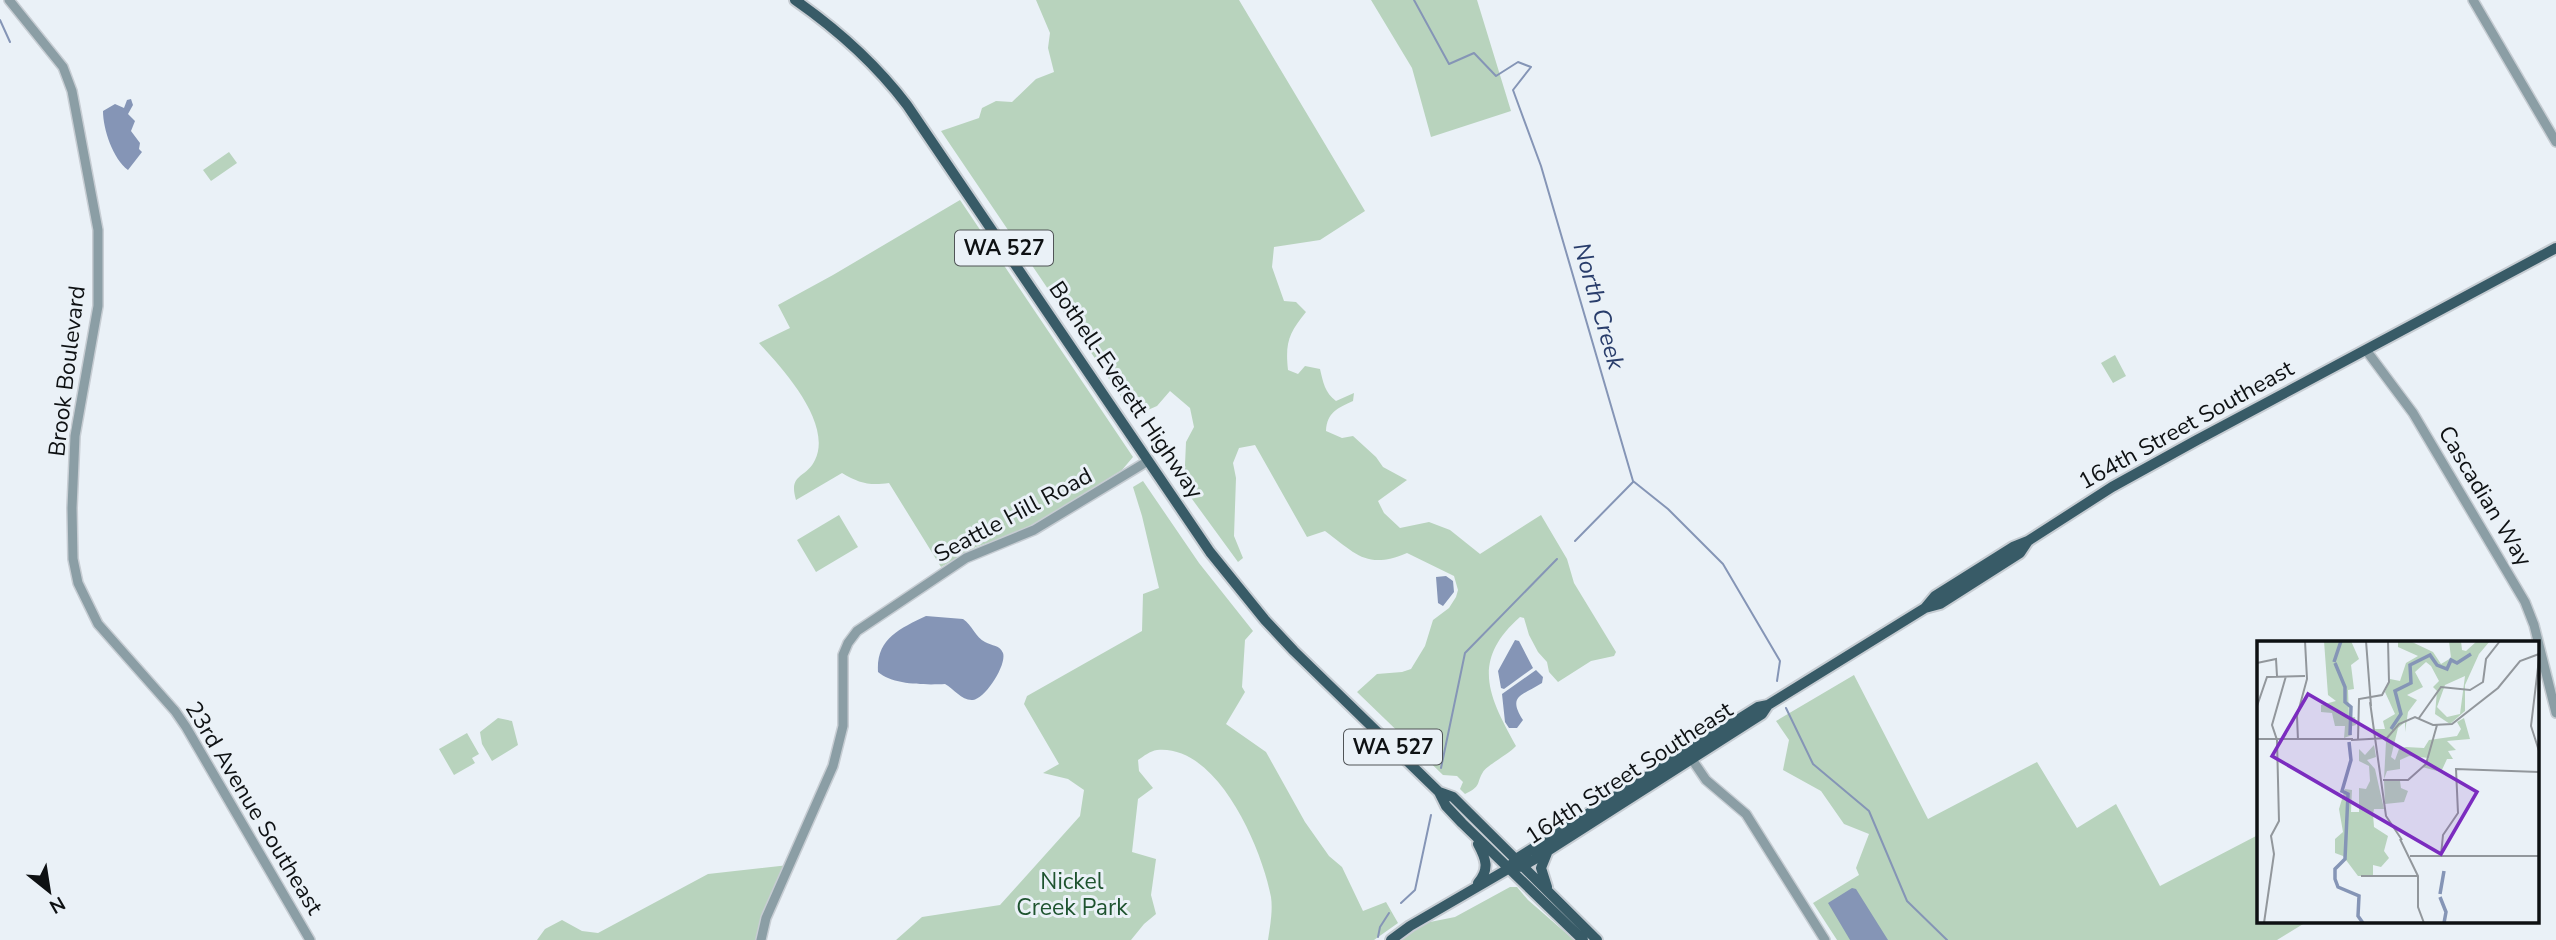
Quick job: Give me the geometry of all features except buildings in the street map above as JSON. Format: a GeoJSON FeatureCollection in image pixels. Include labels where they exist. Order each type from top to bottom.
{"type":"FeatureCollection","features":[{"type":"Feature","properties":{"kind":"main road","name":"Bothell-Everett Highway"},"geometry":{"type":"LineString","coordinates":[[795,0],[831,25],[853,45],[887,79],[907,105],[1210,552],[1265,620],[1439,792],[1446,806],[1472,833],[1583,940]]}},
{"type":"Feature","properties":{"kind":"main road","name":"164th Street Southeast"},"geometry":{"type":"LineString","coordinates":[[1520,862],[1758,707],[1768,705],[1926,608],[1940,604],[2020,553],[2028,541],[2112,487],[2556,248]]}},
{"type":"Feature","properties":{"kind":"main road","name":"164th Street Southeast"},"geometry":{"type":"LineString","coordinates":[[1520,862],[1553,847],[1762,714],[1768,705]]}},
{"type":"Feature","properties":{"kind":"main road","name":"Bothell-Everett Highway"},"geometry":{"type":"LineString","coordinates":[[1439,792],[1453,797],[1597,940]]}},
{"type":"Feature","properties":{"kind":"main road"},"geometry":{"type":"LineString","coordinates":[[1465,894],[1482,879],[1487,866],[1472,833]]}},
{"type":"Feature","properties":{"kind":"main road"},"geometry":{"type":"LineString","coordinates":[[1550,893],[1541,868],[1544,858],[1553,847]]}},
{"type":"Feature","properties":{"kind":"main road"},"geometry":{"type":"LineString","coordinates":[[1391,940],[1410,926],[1520,862]]}},
{"type":"Feature","properties":{"kind":"street","name":"Brook Boulevard"},"geometry":{"type":"LineString","coordinates":[[9,0],[63,67],[72,91],[98,230],[98,306],[75,436],[73,559],[78,583],[98,624],[163,698]]}},
{"type":"Feature","properties":{"kind":"street"},"geometry":{"type":"LineString","coordinates":[[2473,0],[2556,142]]}},
{"type":"Feature","properties":{"kind":"street","name":"Cascadian Way"},"geometry":{"type":"LineString","coordinates":[[2367,350],[2413,413],[2525,602],[2534,625],[2556,713]]}},
{"type":"Feature","properties":{"kind":"street","name":"Seattle Hill Road"},"geometry":{"type":"LineString","coordinates":[[761,940],[766,918],[832,766],[843,726],[843,655],[857,631],[966,558],[988,547],[1017,539],[1042,526],[1147,461]]}},
{"type":"Feature","properties":{"kind":"street","name":"23rd Avenue Southeast"},"geometry":{"type":"LineString","coordinates":[[163,698],[186,727],[310,940]]}},
{"type":"Feature","properties":{"kind":"street"},"geometry":{"type":"LineString","coordinates":[[1691,758],[1706,780],[1735,803],[1752,822],[1825,940]]}},
{"type":"Feature","properties":{"kind":"green space"},"geometry":{"type":"Polygon","coordinates":[[[1036,0],[1239,0],[1365,211],[1320,240],[1274,247],[1272,267],[1284,301],[1296,302],[1306,312],[1290,338],[1287,352],[1288,370],[1298,374],[1305,366],[1320,369],[1327,391],[1336,401],[1354,393],[1353,401],[1331,415],[1326,431],[1342,438],[1353,436],[1383,467],[1407,480],[1378,501],[1384,513],[1400,528],[1429,522],[1450,530],[1480,554],[1541,515],[1567,559],[1574,583],[1616,652],[1614,656],[1591,661],[1558,682],[1538,652],[1524,618],[1520,617],[1504,633],[1494,649],[1489,680],[1498,711],[1516,746],[1485,769],[1476,786],[1465,794],[1460,789],[1463,782],[1457,776],[1443,775],[1357,692],[1377,674],[1411,669],[1425,646],[1433,620],[1449,608],[1456,597],[1458,590],[1454,576],[1407,553],[1382,560],[1363,557],[1325,531],[1307,537],[1255,445],[1239,448],[1233,463],[1236,478],[1234,536],[1243,558],[1238,562],[1184,488],[1186,442],[1194,427],[1190,408],[1170,391],[1157,406],[1134,416],[941,131],[979,118],[982,108],[996,101],[1012,102],[1036,79],[1054,72],[1048,48],[1050,33],[1036,0]]]}},
{"type":"Feature","properties":{"kind":"green space"},"geometry":{"type":"Polygon","coordinates":[[[1371,0],[1477,0],[1511,111],[1431,137],[1412,68],[1371,0]]]}},
{"type":"Feature","properties":{"kind":"green space"},"geometry":{"type":"Polygon","coordinates":[[[229,152],[237,163],[211,181],[203,170],[229,152]]]}},
{"type":"Feature","properties":{"kind":"green space"},"geometry":{"type":"Polygon","coordinates":[[[960,200],[1133,457],[1122,470],[1036,524],[976,547],[941,567],[889,483],[864,483],[842,473],[796,500],[796,480],[815,460],[819,445],[817,430],[811,413],[792,381],[759,343],[790,328],[778,305],[960,200]]]}},
{"type":"Feature","properties":{"kind":"green space"},"geometry":{"type":"Polygon","coordinates":[[[2115,355],[2126,376],[2113,383],[2101,363],[2115,355]]]}},
{"type":"Feature","properties":{"kind":"green space","name":"Nickel Creek Park"},"geometry":{"type":"Polygon","coordinates":[[[1143,481],[1199,563],[1253,631],[1245,640],[1242,687],[1245,692],[1226,724],[1266,752],[1305,822],[1329,856],[1342,867],[1363,911],[1386,902],[1398,923],[1374,940],[1268,940],[1271,897],[1258,853],[1234,803],[1218,781],[1199,764],[1179,753],[1157,750],[1138,760],[1139,771],[1153,788],[1138,799],[1132,852],[1156,859],[1151,895],[1156,914],[1131,940],[896,940],[922,917],[1000,905],[1080,816],[1084,790],[1068,779],[1043,773],[1059,764],[1024,704],[1027,696],[1142,631],[1143,594],[1159,588],[1133,487],[1143,481]]]}},
{"type":"Feature","properties":{"kind":"green space"},"geometry":{"type":"Polygon","coordinates":[[[839,515],[858,547],[816,572],[797,540],[839,515]]]}},
{"type":"Feature","properties":{"kind":"green space"},"geometry":{"type":"Polygon","coordinates":[[[1854,675],[1928,819],[2037,762],[2077,828],[2116,804],[2160,886],[2257,836],[2257,922],[2306,922],[2277,940],[1837,940],[1813,903],[1859,875],[1856,868],[1869,834],[1844,824],[1821,791],[1783,770],[1789,740],[1776,721],[1854,675]]]}},
{"type":"Feature","properties":{"kind":"green space"},"geometry":{"type":"Polygon","coordinates":[[[498,718],[512,721],[518,745],[492,761],[482,744],[480,732],[498,718]]]}},
{"type":"Feature","properties":{"kind":"green space"},"geometry":{"type":"Polygon","coordinates":[[[467,733],[479,754],[472,758],[475,763],[454,775],[439,749],[467,733]]]}},
{"type":"Feature","properties":{"kind":"green space"},"geometry":{"type":"Polygon","coordinates":[[[789,865],[761,940],[537,940],[545,929],[562,920],[582,931],[598,933],[708,874],[789,865]]]}},
{"type":"Feature","properties":{"kind":"green space"},"geometry":{"type":"Polygon","coordinates":[[[1510,887],[1517,887],[1574,940],[1391,940],[1410,926],[1455,917],[1510,887]]]}},
{"type":"Feature","properties":{"kind":"water"},"geometry":{"type":"Polygon","coordinates":[[[131,99],[133,105],[128,114],[135,121],[131,131],[140,143],[139,149],[142,152],[128,170],[118,159],[110,143],[103,111],[115,104],[124,108],[127,100],[131,99]]]}},
{"type":"Feature","properties":{"kind":"water"},"geometry":{"type":"Polygon","coordinates":[[[1446,576],[1453,581],[1454,592],[1443,606],[1438,603],[1436,577],[1446,576]]]}},
{"type":"Feature","properties":{"kind":"water"},"geometry":{"type":"Polygon","coordinates":[[[926,616],[963,619],[982,640],[1002,650],[1002,665],[998,673],[989,688],[978,698],[965,699],[945,684],[901,682],[878,672],[881,651],[891,636],[926,616]]]}},
{"type":"Feature","properties":{"kind":"water"},"geometry":{"type":"Polygon","coordinates":[[[1515,640],[1519,641],[1533,668],[1504,689],[1501,688],[1498,671],[1515,640]]]}},
{"type":"Feature","properties":{"kind":"water"},"geometry":{"type":"Polygon","coordinates":[[[1536,670],[1543,677],[1542,683],[1519,697],[1516,706],[1523,720],[1517,728],[1509,728],[1505,722],[1502,694],[1536,670]]]}},
{"type":"Feature","properties":{"kind":"water"},"geometry":{"type":"Polygon","coordinates":[[[1852,888],[1856,889],[1888,940],[1850,940],[1828,903],[1852,888]]]}},
{"type":"Feature","properties":{"kind":"waterway","name":"North Creek"},"geometry":{"type":"LineString","coordinates":[[1414,0],[1449,64],[1474,53],[1496,76],[1518,62],[1531,67],[1513,90],[1541,166],[1633,481],[1668,509],[1723,564],[1780,661],[1777,681]]}},
{"type":"Feature","properties":{"kind":"waterway"},"geometry":{"type":"LineString","coordinates":[[0,20],[10,42]]}},
{"type":"Feature","properties":{"kind":"waterway"},"geometry":{"type":"LineString","coordinates":[[1575,541],[1633,482]]}},
{"type":"Feature","properties":{"kind":"waterway"},"geometry":{"type":"LineString","coordinates":[[1441,768],[1465,653],[1557,559]]}},
{"type":"Feature","properties":{"kind":"waterway","name":"North Creek"},"geometry":{"type":"LineString","coordinates":[[1786,708],[1813,764],[1869,811],[1907,901],[1947,940]]}},
{"type":"Feature","properties":{"kind":"waterway"},"geometry":{"type":"LineString","coordinates":[[1401,903],[1415,890],[1431,815]]}},
{"type":"Feature","properties":{"kind":"waterway"},"geometry":{"type":"LineString","coordinates":[[1378,937],[1380,927],[1389,913]]}}]}
